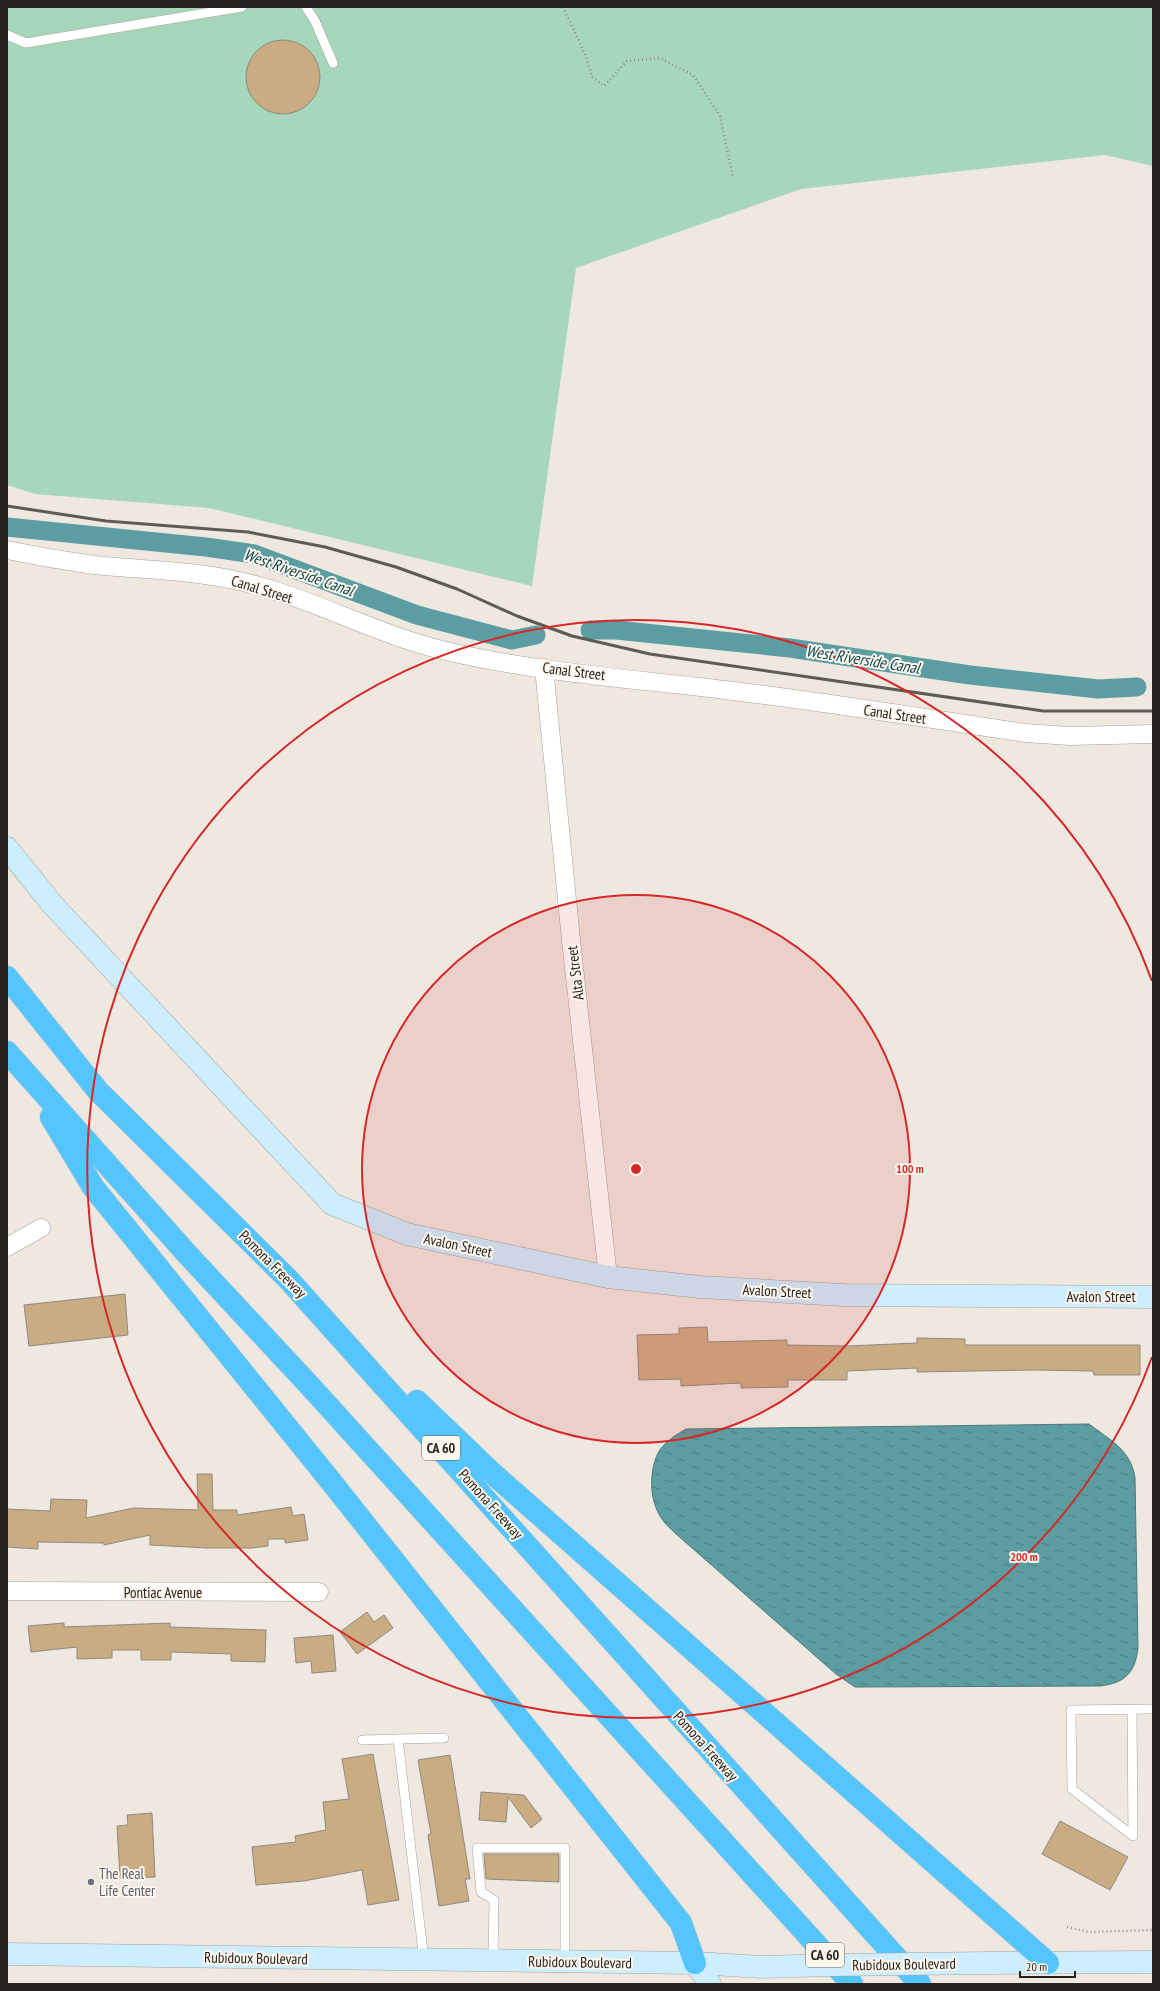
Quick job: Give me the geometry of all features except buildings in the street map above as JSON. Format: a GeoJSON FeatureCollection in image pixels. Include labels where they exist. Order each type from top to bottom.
{"type":"FeatureCollection","features":[{"type":"Feature","properties":{"kind":"highway","name":"Pomona Freeway"},"geometry":{"type":"LineString","coordinates":[[7,977],[98,1091],[288,1279],[920,1984]]}},
{"type":"Feature","properties":{"kind":"highway","name":"CA 60"},"geometry":{"type":"LineString","coordinates":[[7,1052],[28,1078],[852,1984]]}},
{"type":"Feature","properties":{"kind":"highway"},"geometry":{"type":"LineString","coordinates":[[28,1078],[93,1187],[338,1490],[681,1923],[695,1963]]}},
{"type":"Feature","properties":{"kind":"highway"},"geometry":{"type":"LineString","coordinates":[[288,1279],[497,1477],[1048,1963]]}},
{"type":"Feature","properties":{"kind":"street","name":"Canal Street"},"geometry":{"type":"LineString","coordinates":[[7,550],[95,565],[199,573],[238,580],[270,589],[395,638],[446,652],[544,668],[732,690],[1025,733],[1070,736],[1153,734]]}},
{"type":"Feature","properties":{"kind":"street","name":"Alta Street"},"geometry":{"type":"LineString","coordinates":[[544,668],[571,940],[608,1277]]}},
{"type":"Feature","properties":{"kind":"street","name":"Avalon Street"},"geometry":{"type":"LineString","coordinates":[[7,848],[52,904],[332,1204],[407,1234],[608,1277],[700,1287],[842,1295],[1153,1296]]}},
{"type":"Feature","properties":{"kind":"street"},"geometry":{"type":"LineString","coordinates":[[7,1247],[41,1228]]}},
{"type":"Feature","properties":{"kind":"street","name":"Pontiac Avenue"},"geometry":{"type":"LineString","coordinates":[[7,1591],[319,1592]]}},
{"type":"Feature","properties":{"kind":"street","name":"Rubidoux Boulevard"},"geometry":{"type":"LineString","coordinates":[[7,1954],[695,1963],[762,1967],[988,1962],[1153,1962]]}},
{"type":"Feature","properties":{"kind":"street"},"geometry":{"type":"LineString","coordinates":[[695,1963],[710,1984]]}},
{"type":"Feature","properties":{"kind":"lane"},"geometry":{"type":"LineString","coordinates":[[7,35],[26,43],[242,7]]}},
{"type":"Feature","properties":{"kind":"lane"},"geometry":{"type":"LineString","coordinates":[[306,7],[333,63]]}},
{"type":"Feature","properties":{"kind":"lane"},"geometry":{"type":"LineString","coordinates":[[1132,1710],[1133,1836],[1072,1788],[1071,1710],[1153,1709]]}},
{"type":"Feature","properties":{"kind":"lane"},"geometry":{"type":"LineString","coordinates":[[362,1740],[444,1738]]}},
{"type":"Feature","properties":{"kind":"lane"},"geometry":{"type":"LineString","coordinates":[[398,1739],[424,1960]]}},
{"type":"Feature","properties":{"kind":"lane"},"geometry":{"type":"LineString","coordinates":[[493,1961],[494,1900],[481,1892],[477,1848],[565,1848],[565,1962]]}},
{"type":"Feature","properties":{"kind":"path"},"geometry":{"type":"LineString","coordinates":[[562,7],[586,56],[592,77],[604,86],[628,61],[660,58],[693,75],[720,116],[733,177]]}},
{"type":"Feature","properties":{"kind":"path"},"geometry":{"type":"LineString","coordinates":[[1067,1927],[1089,1932],[1153,1930]]}},
{"type":"Feature","properties":{"kind":"green space"},"geometry":{"type":"Polygon","coordinates":[[[7,7],[1153,7],[1153,166],[1105,155],[801,189],[576,268],[532,586],[209,508],[35,494],[7,485],[7,7]]]}},
{"type":"Feature","properties":{"kind":"water"},"geometry":{"type":"Polygon","coordinates":[[[1089,1424],[1112,1441],[1124,1453],[1133,1468],[1135,1478],[1137,1657],[1127,1675],[1109,1685],[855,1687],[836,1674],[666,1525],[658,1512],[653,1495],[652,1477],[658,1453],[674,1436],[686,1429],[1089,1424]]]}},
{"type":"Feature","properties":{"kind":"waterway","name":"West Riverside Canal"},"geometry":{"type":"LineString","coordinates":[[7,527],[206,547],[254,554],[417,615],[512,640],[536,635]]}},
{"type":"Feature","properties":{"kind":"waterway","name":"West Riverside Canal"},"geometry":{"type":"LineString","coordinates":[[590,630],[616,630],[790,648],[970,675],[1098,689],[1137,687]]}},
{"type":"Feature","properties":{"kind":"railway"},"geometry":{"type":"LineString","coordinates":[[7,506],[106,521],[248,532],[325,547],[396,567],[457,589],[517,616],[572,636],[650,654],[1043,711],[1153,711]]}},
{"type":"Feature","properties":{"kind":"place","name":"The Real Life Center"},"geometry":{"type":"Point","coordinates":[91,1882]}}]}
